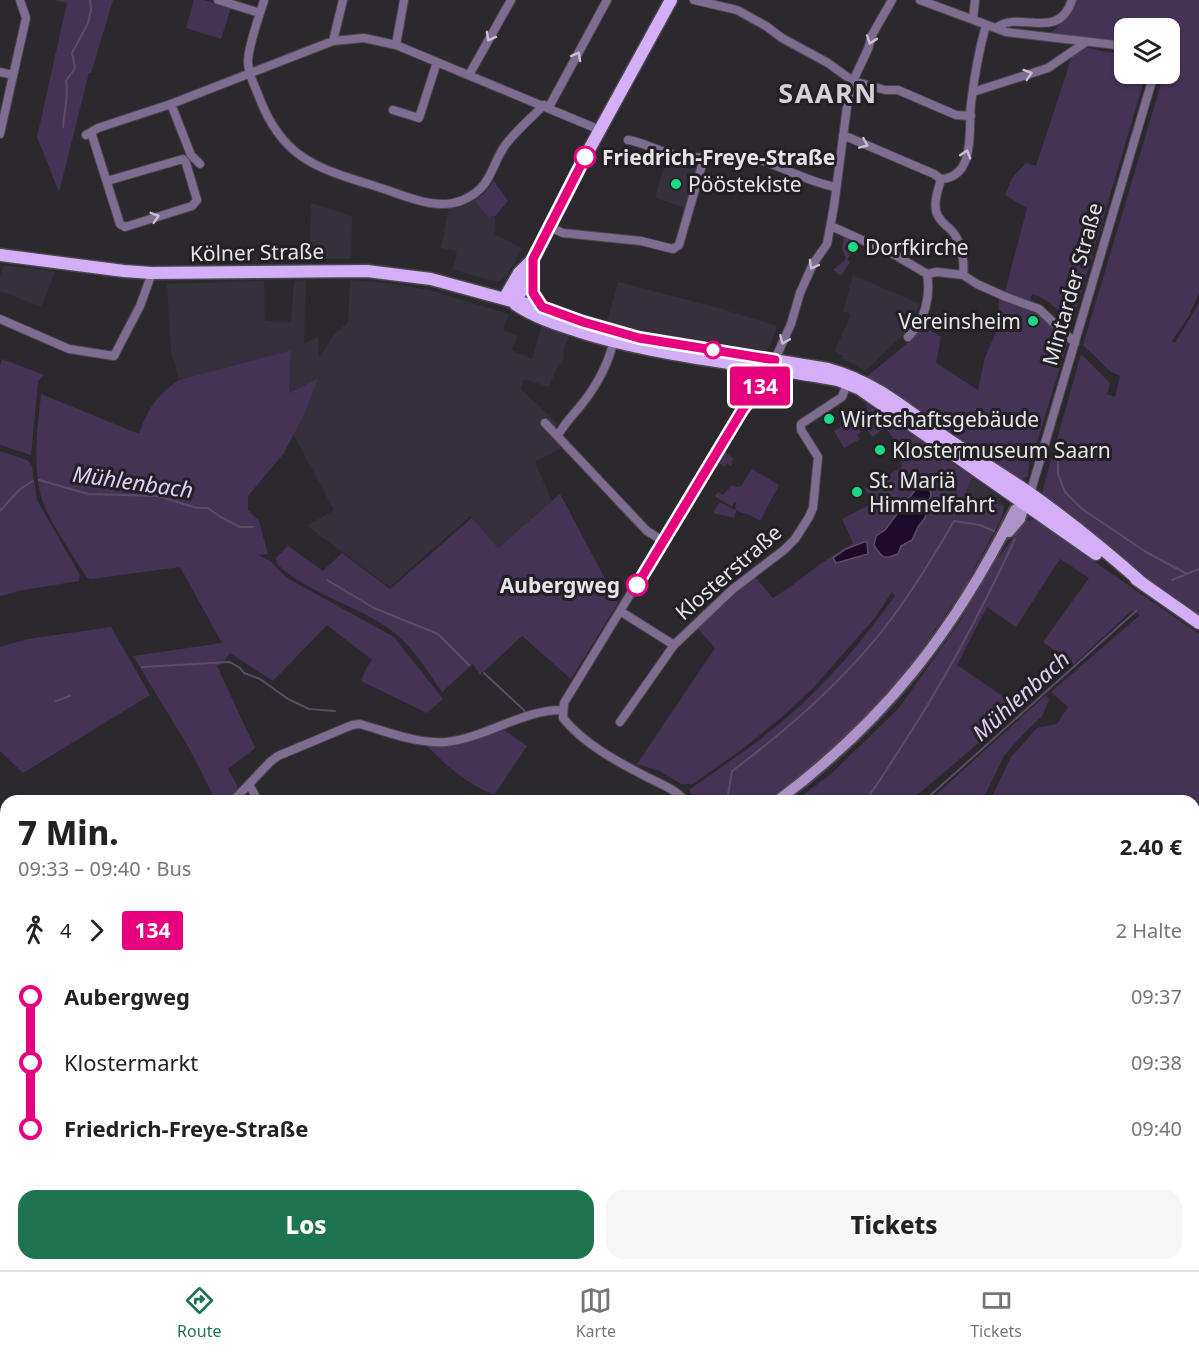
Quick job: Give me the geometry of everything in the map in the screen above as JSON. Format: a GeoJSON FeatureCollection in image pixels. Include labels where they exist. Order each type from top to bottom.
{"type":"FeatureCollection","features":[{"type":"Feature","properties":{"kind":"main road"},"geometry":{"type":"LineString","coordinates":[[508,300],[519,295],[549,227],[671,0]]}},
{"type":"Feature","properties":{"kind":"main road","name":"Kölner Straße"},"geometry":{"type":"LineString","coordinates":[[0,255],[152,273],[367,271],[431,279],[542,307],[614,337]]}},
{"type":"Feature","properties":{"kind":"main road"},"geometry":{"type":"LineString","coordinates":[[533,265],[533,293],[542,307]]}},
{"type":"Feature","properties":{"kind":"main road","name":"Kölner Straße"},"geometry":{"type":"LineString","coordinates":[[508,300],[547,321],[614,337],[676,345],[773,365],[828,369],[848,379],[876,388],[1027,499],[1114,558],[1142,583],[1199,623]]}},
{"type":"Feature","properties":{"kind":"main road","name":"Mintarder Straße"},"geometry":{"type":"LineString","coordinates":[[785,795],[855,736],[888,703],[949,626],[997,546],[1020,519],[1027,499]]}},
{"type":"Feature","properties":{"kind":"street"},"geometry":{"type":"LineString","coordinates":[[0,134],[26,18],[20,0]]}},
{"type":"Feature","properties":{"kind":"street"},"geometry":{"type":"LineString","coordinates":[[218,0],[260,14]]}},
{"type":"Feature","properties":{"kind":"street"},"geometry":{"type":"LineString","coordinates":[[333,41],[343,0]]}},
{"type":"Feature","properties":{"kind":"street"},"geometry":{"type":"LineString","coordinates":[[396,45],[404,0]]}},
{"type":"Feature","properties":{"kind":"street"},"geometry":{"type":"LineString","coordinates":[[469,75],[511,0]]}},
{"type":"Feature","properties":{"kind":"street"},"geometry":{"type":"LineString","coordinates":[[264,1],[249,56],[250,72],[271,125],[291,149],[325,170],[436,204],[463,200],[485,185],[504,146],[547,106],[607,0]]}},
{"type":"Feature","properties":{"kind":"street"},"geometry":{"type":"LineString","coordinates":[[694,0],[737,10],[853,81],[885,90],[898,90],[956,115],[971,116]]}},
{"type":"Feature","properties":{"kind":"street"},"geometry":{"type":"LineString","coordinates":[[678,795],[585,740],[563,718],[562,710],[564,703],[743,409],[767,377],[773,365],[791,324],[800,293],[827,244],[853,81],[872,35],[892,0]]}},
{"type":"Feature","properties":{"kind":"street"},"geometry":{"type":"LineString","coordinates":[[920,0],[1006,32],[1114,45]]}},
{"type":"Feature","properties":{"kind":"street"},"geometry":{"type":"LineString","coordinates":[[973,19],[975,0]]}},
{"type":"Feature","properties":{"kind":"street"},"geometry":{"type":"LineString","coordinates":[[996,28],[1005,23],[1057,21],[1070,6],[1072,0]]}},
{"type":"Feature","properties":{"kind":"street"},"geometry":{"type":"LineString","coordinates":[[843,135],[941,179],[947,179],[953,175],[964,164],[970,140],[973,92],[987,25]]}},
{"type":"Feature","properties":{"kind":"street"},"geometry":{"type":"LineString","coordinates":[[107,181],[183,159],[197,200],[192,206],[125,228],[120,224],[89,133],[333,41],[364,38],[396,45],[600,130]]}},
{"type":"Feature","properties":{"kind":"street"},"geometry":{"type":"LineString","coordinates":[[973,92],[1048,68],[1086,42]]}},
{"type":"Feature","properties":{"kind":"street"},"geometry":{"type":"LineString","coordinates":[[393,110],[419,118],[437,62]]}},
{"type":"Feature","properties":{"kind":"street"},"geometry":{"type":"LineString","coordinates":[[0,72],[13,75]]}},
{"type":"Feature","properties":{"kind":"street","name":"Mintarder Straße"},"geometry":{"type":"LineString","coordinates":[[1027,499],[1151,84]]}},
{"type":"Feature","properties":{"kind":"street"},"geometry":{"type":"LineString","coordinates":[[171,104],[191,155],[200,164]]}},
{"type":"Feature","properties":{"kind":"street"},"geometry":{"type":"LineString","coordinates":[[628,140],[642,142],[681,157],[704,159],[748,157],[816,183],[836,187]]}},
{"type":"Feature","properties":{"kind":"street"},"geometry":{"type":"LineString","coordinates":[[549,227],[563,233],[641,241],[674,249],[679,245],[704,159]]}},
{"type":"Feature","properties":{"kind":"street"},"geometry":{"type":"LineString","coordinates":[[941,179],[936,209],[942,223],[952,231],[957,239],[961,251],[963,275]]}},
{"type":"Feature","properties":{"kind":"street"},"geometry":{"type":"LineString","coordinates":[[831,226],[895,255],[927,274],[937,272],[963,275],[1006,297],[1039,309],[1075,343]]}},
{"type":"Feature","properties":{"kind":"street"},"geometry":{"type":"LineString","coordinates":[[0,319],[69,349],[114,356],[140,306],[152,273]]}},
{"type":"Feature","properties":{"kind":"street"},"geometry":{"type":"LineString","coordinates":[[908,337],[921,320],[928,299],[927,274]]}},
{"type":"Feature","properties":{"kind":"street"},"geometry":{"type":"LineString","coordinates":[[558,435],[599,379],[610,357],[614,337]]}},
{"type":"Feature","properties":{"kind":"street","name":"Klosterstraße"},"geometry":{"type":"LineString","coordinates":[[620,722],[674,645],[733,590],[784,550],[803,528],[813,508],[818,457],[801,430],[801,424],[842,397],[848,379]]}},
{"type":"Feature","properties":{"kind":"street"},"geometry":{"type":"LineString","coordinates":[[545,423],[648,531],[663,541]]}},
{"type":"Feature","properties":{"kind":"street","name":"Klosterstraße"},"geometry":{"type":"LineString","coordinates":[[620,611],[674,645]]}},
{"type":"Feature","properties":{"kind":"street"},"geometry":{"type":"LineString","coordinates":[[239,795],[278,756],[352,725],[360,724],[419,741],[448,742],[537,713],[562,710]]}},
{"type":"Feature","properties":{"kind":"street"},"geometry":{"type":"LineString","coordinates":[[249,784],[255,795]]}},
{"type":"Feature","properties":{"kind":"shaded area"},"geometry":{"type":"Polygon","coordinates":[[[54,0],[113,0],[91,73],[89,73],[59,192],[37,137],[67,3],[54,0]]]}},
{"type":"Feature","properties":{"kind":"shaded area"},"geometry":{"type":"Polygon","coordinates":[[[194,0],[203,0],[231,8],[221,39],[186,28],[194,0]]]}},
{"type":"Feature","properties":{"kind":"shaded area"},"geometry":{"type":"Polygon","coordinates":[[[1076,0],[1199,0],[1199,293],[1189,316],[1172,341],[1175,343],[1199,303],[1199,614],[1135,570],[1041,496],[1081,354],[1110,383],[1107,394],[1115,397],[1120,376],[1110,371],[1083,345],[1161,84],[1180,84],[1180,18],[1114,18],[1114,42],[1050,34],[1071,10],[1076,0]]]}},
{"type":"Feature","properties":{"kind":"shaded area"},"geometry":{"type":"Polygon","coordinates":[[[1086,47],[1114,52],[1114,84],[1143,84],[1072,323],[1054,306],[1038,296],[1032,294],[1030,300],[1017,298],[1005,292],[1027,208],[1005,195],[1012,178],[1026,163],[1036,166],[1072,56],[1086,47]]]}},
{"type":"Feature","properties":{"kind":"shaded area","name":"Pööstekiste"},"geometry":{"type":"Polygon","coordinates":[[[667,157],[695,163],[698,167],[686,208],[655,198],[667,157]]]}},
{"type":"Feature","properties":{"kind":"shaded area"},"geometry":{"type":"Polygon","coordinates":[[[494,181],[508,201],[495,216],[488,217],[474,200],[484,194],[494,181]]]}},
{"type":"Feature","properties":{"kind":"shaded area"},"geometry":{"type":"Polygon","coordinates":[[[474,200],[488,217],[495,216],[495,234],[522,248],[507,276],[498,282],[453,270],[457,251],[441,248],[449,208],[474,200]]]}},
{"type":"Feature","properties":{"kind":"shaded area"},"geometry":{"type":"Polygon","coordinates":[[[311,203],[352,216],[351,259],[310,259],[311,203]]]}},
{"type":"Feature","properties":{"kind":"shaded area"},"geometry":{"type":"Polygon","coordinates":[[[844,235],[856,240],[854,244],[848,241],[844,249],[851,253],[847,260],[850,262],[841,276],[833,270],[846,259],[842,248],[844,235]]]}},
{"type":"Feature","properties":{"kind":"shaded area"},"geometry":{"type":"Polygon","coordinates":[[[4,265],[55,272],[41,307],[0,291],[0,275],[4,265]]]}},
{"type":"Feature","properties":{"kind":"shaded area"},"geometry":{"type":"Polygon","coordinates":[[[853,275],[920,304],[906,332],[865,371],[842,358],[843,356],[835,351],[851,314],[843,311],[853,275]]]}},
{"type":"Feature","properties":{"kind":"shaded area"},"geometry":{"type":"Polygon","coordinates":[[[306,280],[304,344],[318,337],[319,359],[334,334],[348,323],[350,280],[429,290],[509,314],[503,330],[517,336],[512,350],[532,359],[542,326],[569,337],[564,347],[563,364],[559,363],[549,387],[524,379],[521,389],[558,424],[550,432],[562,448],[535,462],[552,501],[498,548],[470,516],[390,587],[307,526],[334,510],[293,434],[306,411],[316,379],[288,393],[291,350],[179,380],[171,350],[167,284],[264,281],[265,321],[291,322],[294,281],[306,280]]]}},
{"type":"Feature","properties":{"kind":"shaded area"},"geometry":{"type":"Polygon","coordinates":[[[618,282],[719,308],[777,326],[769,348],[762,351],[677,340],[635,331],[607,323],[618,282]]]}},
{"type":"Feature","properties":{"kind":"shaded area"},"geometry":{"type":"Polygon","coordinates":[[[999,298],[1038,313],[1068,341],[1034,452],[1030,452],[1028,476],[1020,480],[867,377],[904,346],[922,325],[941,337],[936,363],[978,390],[985,357],[998,328],[999,298]]]}},
{"type":"Feature","properties":{"kind":"shaded area"},"geometry":{"type":"Polygon","coordinates":[[[291,350],[289,393],[318,378],[306,411],[284,453],[248,496],[248,510],[259,521],[268,554],[258,555],[270,561],[287,578],[394,637],[443,699],[427,713],[361,681],[372,660],[327,625],[273,681],[230,653],[223,663],[217,666],[255,748],[228,769],[239,789],[234,795],[213,795],[189,748],[133,656],[222,643],[180,567],[87,578],[44,506],[38,483],[36,458],[41,394],[139,434],[154,403],[164,391],[179,380],[291,350]]]}},
{"type":"Feature","properties":{"kind":"shaded area"},"geometry":{"type":"Polygon","coordinates":[[[2,359],[44,375],[38,381],[31,455],[0,445],[0,366],[2,359]]]}},
{"type":"Feature","properties":{"kind":"shaded area"},"geometry":{"type":"Polygon","coordinates":[[[864,403],[972,477],[964,497],[975,503],[1004,507],[1001,519],[965,586],[912,663],[874,708],[815,764],[772,795],[692,795],[689,790],[762,738],[815,691],[844,661],[895,596],[892,592],[874,619],[813,688],[782,717],[693,784],[681,784],[660,771],[637,764],[715,648],[698,629],[755,577],[773,598],[853,543],[842,519],[873,503],[865,488],[902,467],[899,447],[888,431],[882,430],[872,437],[858,415],[868,408],[864,403]]]}},
{"type":"Feature","properties":{"kind":"shaded area"},"geometry":{"type":"Polygon","coordinates":[[[853,420],[861,432],[857,435],[860,439],[844,448],[834,431],[853,420]]]}},
{"type":"Feature","properties":{"kind":"shaded area"},"geometry":{"type":"Polygon","coordinates":[[[0,451],[27,460],[32,466],[37,500],[80,575],[79,581],[0,596],[0,451]]]}},
{"type":"Feature","properties":{"kind":"shaded area"},"geometry":{"type":"Polygon","coordinates":[[[724,452],[733,458],[731,466],[727,463],[725,467],[718,462],[724,452]]]}},
{"type":"Feature","properties":{"kind":"shaded area"},"geometry":{"type":"Polygon","coordinates":[[[752,469],[779,485],[760,521],[736,511],[734,518],[713,513],[720,502],[735,510],[736,502],[732,507],[715,496],[718,492],[723,495],[732,485],[741,486],[752,469]]]}},
{"type":"Feature","properties":{"kind":"shaded area"},"geometry":{"type":"Polygon","coordinates":[[[972,477],[998,496],[1004,507],[973,505],[964,497],[972,477]]]}},
{"type":"Feature","properties":{"kind":"shaded area"},"geometry":{"type":"Polygon","coordinates":[[[919,485],[928,485],[931,494],[925,518],[912,540],[901,546],[898,554],[883,557],[874,545],[876,536],[885,530],[919,485]]]}},
{"type":"Feature","properties":{"kind":"shaded area"},"geometry":{"type":"Polygon","coordinates":[[[560,494],[618,603],[571,679],[522,636],[480,675],[473,664],[442,692],[415,654],[396,634],[367,615],[320,593],[290,575],[277,564],[276,558],[288,546],[323,571],[342,553],[390,589],[472,518],[498,548],[560,494]]]}},
{"type":"Feature","properties":{"kind":"shaded area"},"geometry":{"type":"Polygon","coordinates":[[[1034,520],[1199,634],[1199,795],[993,795],[1011,757],[1037,728],[1057,724],[1068,707],[1051,692],[1140,615],[1132,610],[1074,664],[1043,642],[1089,578],[1060,559],[1016,627],[987,607],[957,665],[1020,708],[917,795],[803,795],[831,774],[899,708],[957,626],[997,559],[1026,521],[1034,520]]]}},
{"type":"Feature","properties":{"kind":"shaded area"},"geometry":{"type":"Polygon","coordinates":[[[867,542],[868,554],[836,563],[833,558],[846,549],[867,542]]]}},
{"type":"Feature","properties":{"kind":"shaded area"},"geometry":{"type":"Polygon","coordinates":[[[111,627],[150,695],[23,773],[0,751],[0,647],[28,639],[111,627]]]}},
{"type":"Feature","properties":{"kind":"shaded area"},"geometry":{"type":"Polygon","coordinates":[[[1046,695],[1049,700],[1042,716],[1004,756],[985,795],[936,795],[1046,695]]]}},
{"type":"Feature","properties":{"kind":"shaded area"},"geometry":{"type":"Polygon","coordinates":[[[504,730],[527,746],[494,795],[458,774],[427,746],[451,745],[504,730]]]}},
{"type":"Feature","properties":{"kind":"waterway"},"geometry":{"type":"LineString","coordinates":[[63,127],[67,99],[66,81],[75,68],[72,53],[88,23],[91,10],[90,0]]}},
{"type":"Feature","properties":{"kind":"waterway"},"geometry":{"type":"LineString","coordinates":[[1058,455],[1058,474],[1065,492],[1082,509],[1146,552],[1187,574]]}},
{"type":"Feature","properties":{"kind":"waterway","name":"Mühlenbach"},"geometry":{"type":"LineString","coordinates":[[39,480],[88,494],[158,496],[197,508],[208,508],[240,527],[253,527]]}},
{"type":"Feature","properties":{"kind":"waterway","name":"Mühlenbach"},"geometry":{"type":"LineString","coordinates":[[0,511],[20,489],[33,481]]}},
{"type":"Feature","properties":{"kind":"waterway"},"geometry":{"type":"LineString","coordinates":[[728,795],[732,771],[816,702],[872,643],[906,598],[954,521],[980,525],[994,531]]}},
{"type":"Feature","properties":{"kind":"waterway"},"geometry":{"type":"LineString","coordinates":[[869,795],[949,669],[1015,539]]}},
{"type":"Feature","properties":{"kind":"waterway","name":"Mühlenbach"},"geometry":{"type":"LineString","coordinates":[[1172,580],[1199,569]]}},
{"type":"Feature","properties":{"kind":"waterway","name":"Mühlenbach"},"geometry":{"type":"LineString","coordinates":[[327,580],[374,608],[438,634],[469,665]]}},
{"type":"Feature","properties":{"kind":"waterway","name":"Mühlenbach"},"geometry":{"type":"LineString","coordinates":[[931,795],[1136,611]]}},
{"type":"Feature","properties":{"kind":"waterway"},"geometry":{"type":"LineString","coordinates":[[142,667],[230,662],[244,673],[260,679],[288,699],[309,709],[335,711]]}},
{"type":"Feature","properties":{"kind":"waterway","name":"Mühlenbach"},"geometry":{"type":"LineString","coordinates":[[484,673],[525,711]]}},
{"type":"Feature","properties":{"kind":"waterway"},"geometry":{"type":"LineString","coordinates":[[56,701],[70,696]]}},
{"type":"Feature","properties":{"kind":"bus line","name":"134"},"geometry":{"type":"LineString","coordinates":[[585,157],[533,259],[533,293],[542,307],[583,322],[639,338],[775,360],[767,377],[743,409],[637,585]]}},
{"type":"Feature","properties":{"kind":"place","name":"Friedrich-Freye-Straße"},"geometry":{"type":"Point","coordinates":[585,157]}},
{"type":"Feature","properties":{"kind":"place","name":"Pööstekiste"},"geometry":{"type":"Point","coordinates":[676,184]}},
{"type":"Feature","properties":{"kind":"place","name":"Dorfkirche"},"geometry":{"type":"Point","coordinates":[853,247]}},
{"type":"Feature","properties":{"kind":"place","name":"Vereinsheim"},"geometry":{"type":"Point","coordinates":[1033,321]}},
{"type":"Feature","properties":{"kind":"place","name":"Wirtschaftsgebäude"},"geometry":{"type":"Point","coordinates":[829,419]}},
{"type":"Feature","properties":{"kind":"place","name":"Klostermuseum Saarn"},"geometry":{"type":"Point","coordinates":[880,450]}},
{"type":"Feature","properties":{"kind":"place","name":"St. Mariä Himmelfahrt"},"geometry":{"type":"Point","coordinates":[857,492]}},
{"type":"Feature","properties":{"kind":"place","name":"Aubergweg"},"geometry":{"type":"Point","coordinates":[637,585]}},
{"type":"Feature","properties":{"kind":"district","name":"SAARN"},"geometry":{"type":"Point","coordinates":[828,92]}}]}
